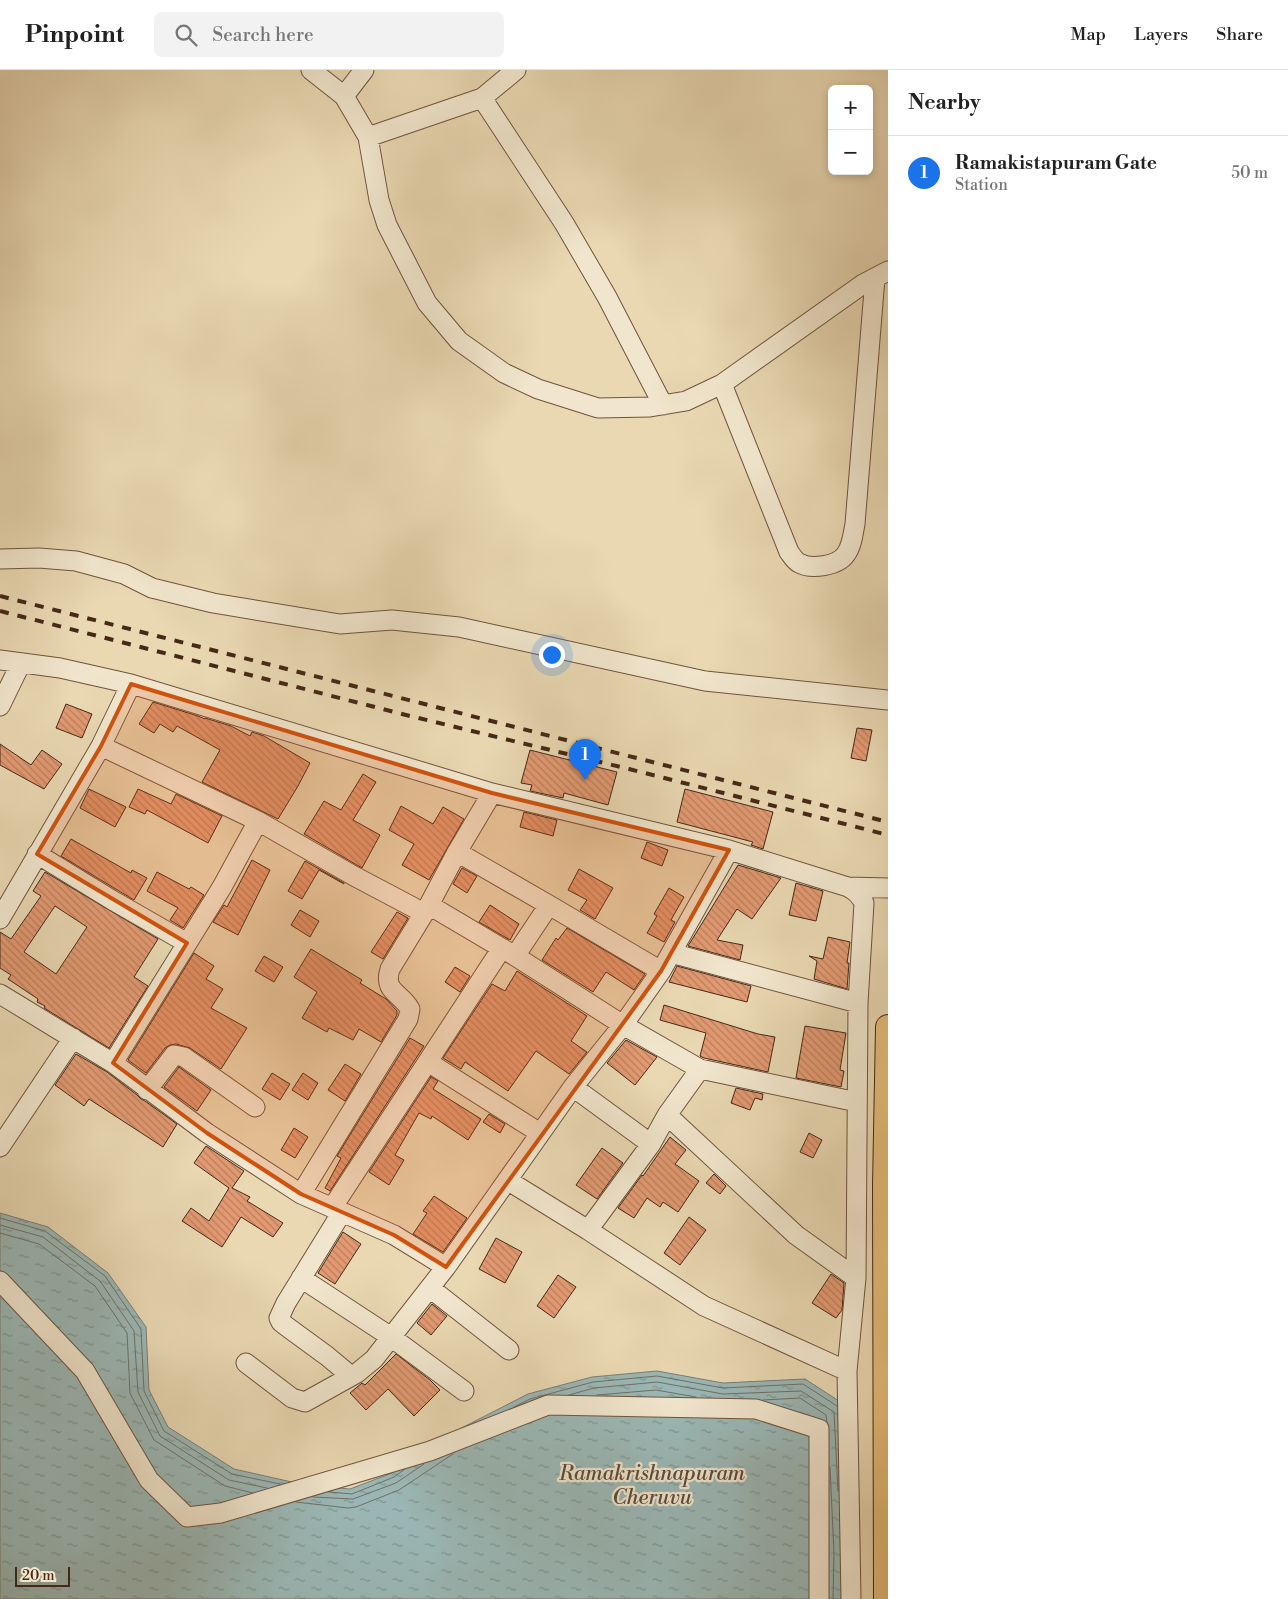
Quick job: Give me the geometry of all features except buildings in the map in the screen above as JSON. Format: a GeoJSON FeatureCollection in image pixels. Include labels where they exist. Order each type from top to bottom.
{"type":"FeatureCollection","features":[{"type":"Feature","properties":{"kind":"main road"},"geometry":{"type":"LineString","coordinates":[[886,1599],[884,1185],[888,1026]]}},
{"type":"Feature","properties":{"kind":"street"},"geometry":{"type":"LineString","coordinates":[[311,70],[344,96],[368,138],[379,200],[387,225],[427,303],[459,341],[504,373],[538,389],[598,408],[650,407],[686,401],[722,384],[862,284],[882,274]]}},
{"type":"Feature","properties":{"kind":"street"},"geometry":{"type":"LineString","coordinates":[[344,96],[364,70]]}},
{"type":"Feature","properties":{"kind":"street"},"geometry":{"type":"LineString","coordinates":[[368,138],[482,98],[516,70]]}},
{"type":"Feature","properties":{"kind":"street"},"geometry":{"type":"LineString","coordinates":[[482,98],[564,223],[607,297],[663,405]]}},
{"type":"Feature","properties":{"kind":"street"},"geometry":{"type":"LineString","coordinates":[[722,384],[789,552],[797,562],[808,567],[820,567],[840,560],[846,554],[850,545],[855,524],[882,274]]}},
{"type":"Feature","properties":{"kind":"street"},"geometry":{"type":"LineString","coordinates":[[0,559],[39,558],[76,561],[124,574],[152,588],[214,603],[340,624],[392,620],[459,627],[705,681],[888,700]]}},
{"type":"Feature","properties":{"kind":"street"},"geometry":{"type":"LineString","coordinates":[[0,660],[60,668],[132,684],[492,793],[729,850],[855,890],[864,903],[858,1003],[856,1278],[846,1371],[851,1599]]}},
{"type":"Feature","properties":{"kind":"street"},"geometry":{"type":"LineString","coordinates":[[0,706],[21,663]]}},
{"type":"Feature","properties":{"kind":"street"},"geometry":{"type":"LineString","coordinates":[[0,919],[101,746],[132,684]]}},
{"type":"Feature","properties":{"kind":"street"},"geometry":{"type":"LineString","coordinates":[[101,746],[258,821],[354,876],[426,909],[508,952],[623,1025],[700,1069],[857,1102]]}},
{"type":"Feature","properties":{"kind":"street"},"geometry":{"type":"LineString","coordinates":[[301,1194],[408,1018],[410,1009],[408,1004],[389,988],[387,979],[390,969],[492,793]]}},
{"type":"Feature","properties":{"kind":"street"},"geometry":{"type":"LineString","coordinates":[[113,1063],[222,887],[258,821]]}},
{"type":"Feature","properties":{"kind":"street"},"geometry":{"type":"LineString","coordinates":[[246,1364],[292,1398],[305,1402],[351,1376],[374,1359],[446,1267],[540,1133],[623,1025],[661,971],[729,850]]}},
{"type":"Feature","properties":{"kind":"street"},"geometry":{"type":"LineString","coordinates":[[457,852],[661,971]]}},
{"type":"Feature","properties":{"kind":"street"},"geometry":{"type":"LineString","coordinates":[[37,854],[112,900],[187,942]]}},
{"type":"Feature","properties":{"kind":"street"},"geometry":{"type":"LineString","coordinates":[[848,887],[888,888]]}},
{"type":"Feature","properties":{"kind":"street"},"geometry":{"type":"LineString","coordinates":[[351,1376],[328,1356],[281,1322],[279,1318],[281,1311],[337,1210],[428,1062],[508,952],[549,905]]}},
{"type":"Feature","properties":{"kind":"street"},"geometry":{"type":"LineString","coordinates":[[671,953],[858,1003]]}},
{"type":"Feature","properties":{"kind":"street"},"geometry":{"type":"LineString","coordinates":[[0,994],[113,1063],[207,1133],[301,1194],[394,1234],[446,1267]]}},
{"type":"Feature","properties":{"kind":"street"},"geometry":{"type":"LineString","coordinates":[[0,1147],[73,1038]]}},
{"type":"Feature","properties":{"kind":"street"},"geometry":{"type":"LineString","coordinates":[[147,1090],[174,1055],[178,1054],[255,1107]]}},
{"type":"Feature","properties":{"kind":"street"},"geometry":{"type":"LineString","coordinates":[[428,1062],[540,1133]]}},
{"type":"Feature","properties":{"kind":"street"},"geometry":{"type":"LineString","coordinates":[[588,1230],[651,1144],[667,1116],[700,1069]]}},
{"type":"Feature","properties":{"kind":"street"},"geometry":{"type":"LineString","coordinates":[[573,1088],[651,1144]]}},
{"type":"Feature","properties":{"kind":"street"},"geometry":{"type":"LineString","coordinates":[[667,1116],[796,1235],[856,1278]]}},
{"type":"Feature","properties":{"kind":"street"},"geometry":{"type":"LineString","coordinates":[[507,1180],[588,1230],[704,1306],[846,1371]]}},
{"type":"Feature","properties":{"kind":"street"},"geometry":{"type":"LineString","coordinates":[[301,1278],[391,1337],[464,1390]]}},
{"type":"Feature","properties":{"kind":"street"},"geometry":{"type":"LineString","coordinates":[[0,1281],[85,1371],[149,1480],[187,1518],[221,1513],[430,1451],[548,1405],[756,1409],[819,1429],[848,1431]]}},
{"type":"Feature","properties":{"kind":"street"},"geometry":{"type":"LineString","coordinates":[[430,1288],[509,1350]]}},
{"type":"Feature","properties":{"kind":"street"},"geometry":{"type":"LineString","coordinates":[[819,1429],[819,1599]]}},
{"type":"Feature","properties":{"kind":"highlighted area"},"geometry":{"type":"Polygon","coordinates":[[[131,684],[492,793],[729,850],[661,971],[446,1267],[394,1235],[301,1194],[207,1133],[113,1063],[187,943],[37,854],[101,746],[131,684]]]}},
{"type":"Feature","properties":{"kind":"water","name":"Ramakrishnapuram Cheruvu"},"geometry":{"type":"Polygon","coordinates":[[[0,1213],[48,1227],[108,1273],[146,1327],[149,1390],[168,1427],[234,1469],[305,1485],[350,1489],[392,1473],[440,1439],[528,1394],[592,1377],[657,1371],[723,1383],[805,1379],[845,1405],[852,1599],[0,1599],[0,1213]]]}},
{"type":"Feature","properties":{"kind":"railway"},"geometry":{"type":"LineString","coordinates":[[0,596],[888,822]]}},
{"type":"Feature","properties":{"kind":"railway"},"geometry":{"type":"LineString","coordinates":[[0,611],[410,716],[888,835]]}},
{"type":"Feature","properties":{"kind":"place","name":"Ramakistapuram Gate"},"geometry":{"type":"Point","coordinates":[585,780]}}]}
